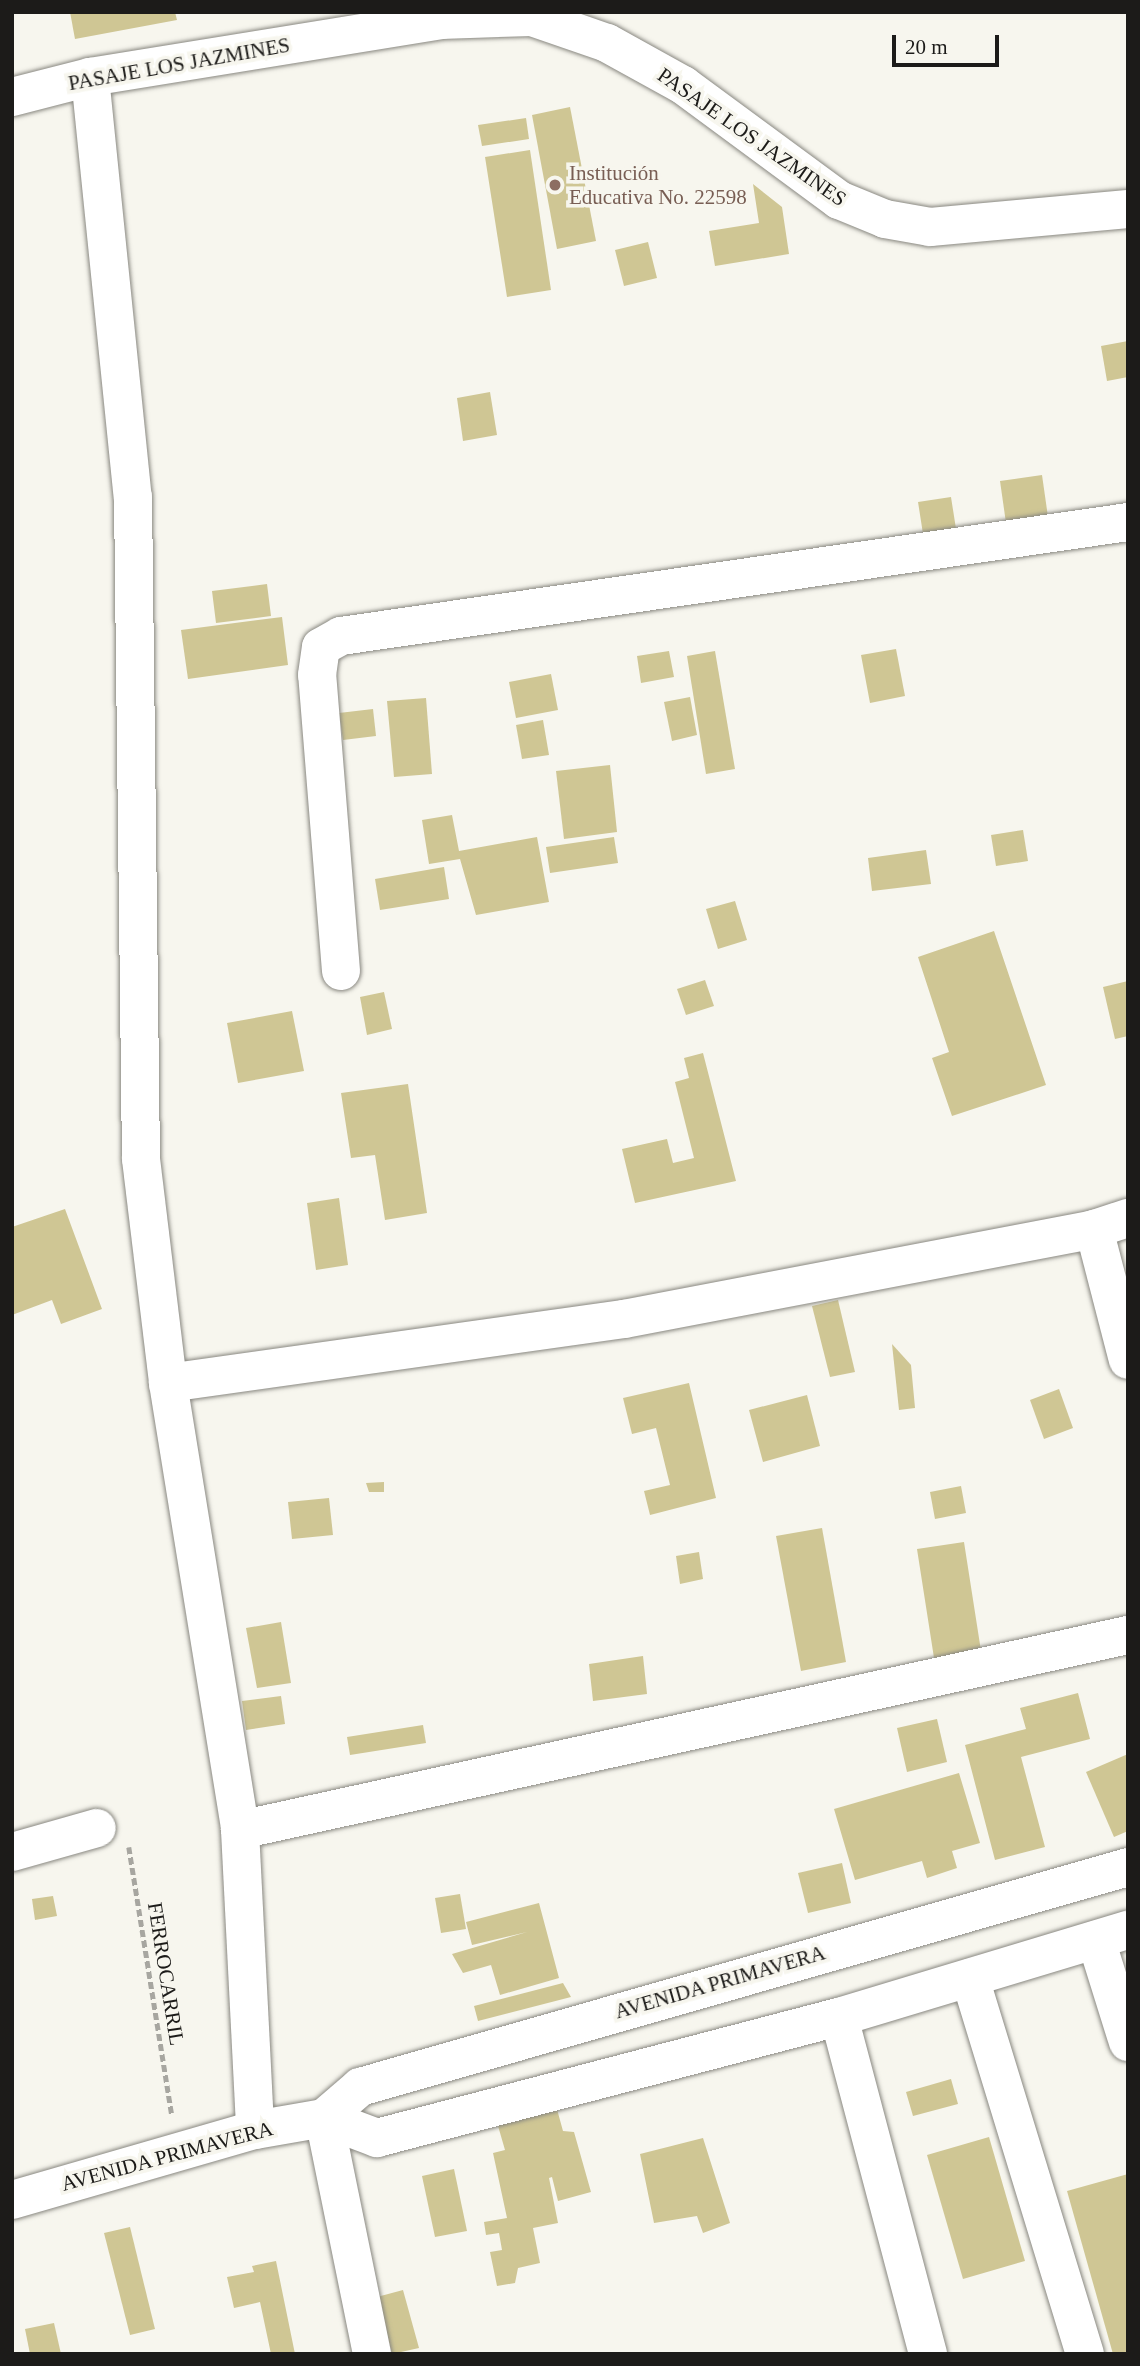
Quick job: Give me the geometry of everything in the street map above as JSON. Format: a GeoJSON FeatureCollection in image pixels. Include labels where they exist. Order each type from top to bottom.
{"type":"FeatureCollection","features":[{"type":"Feature","properties":{"kind":"street","name":"PASAJE LOS JAZMINES"},"geometry":{"type":"LineString","coordinates":[[12,97],[90,78],[440,16],[532,18],[607,43],[683,85],[839,201],[885,219],[929,227],[1128,209]]}},
{"type":"Feature","properties":{"kind":"street"},"geometry":{"type":"LineString","coordinates":[[90,78],[133,497],[141,1159],[168,1383],[240,1830],[255,2130]]}},
{"type":"Feature","properties":{"kind":"street"},"geometry":{"type":"LineString","coordinates":[[341,971],[317,675],[321,647],[341,636],[1128,523]]}},
{"type":"Feature","properties":{"kind":"street"},"geometry":{"type":"LineString","coordinates":[[168,1383],[624,1319],[1111,1224],[1128,1360]]}},
{"type":"Feature","properties":{"kind":"street"},"geometry":{"type":"LineString","coordinates":[[240,1830],[1128,1635]]}},
{"type":"Feature","properties":{"kind":"street"},"geometry":{"type":"LineString","coordinates":[[12,1852],[97,1828]]}},
{"type":"Feature","properties":{"kind":"street","name":"AVENIDA PRIMAVERA"},"geometry":{"type":"LineString","coordinates":[[12,2200],[178,2149],[255,2130],[324,2118],[360,2087],[1128,1867]]}},
{"type":"Feature","properties":{"kind":"street"},"geometry":{"type":"LineString","coordinates":[[324,2118],[377,2138],[839,2017],[1112,1935],[1128,2042]]}},
{"type":"Feature","properties":{"kind":"street"},"geometry":{"type":"LineString","coordinates":[[970,1978],[1085,2354]]}},
{"type":"Feature","properties":{"kind":"street"},"geometry":{"type":"LineString","coordinates":[[839,2017],[928,2354]]}},
{"type":"Feature","properties":{"kind":"street"},"geometry":{"type":"LineString","coordinates":[[324,2118],[372,2354]]}},
{"type":"Feature","properties":{"kind":"path","name":"FERROCARRIL"},"geometry":{"type":"LineString","coordinates":[[97,1828],[113,1826],[128,1842],[178,2149]]}},
{"type":"Feature","properties":{"kind":"building"},"geometry":{"type":"Polygon","coordinates":[[[70,12],[175,12],[177,20],[75,39],[70,12]]]}},
{"type":"Feature","properties":{"kind":"building"},"geometry":{"type":"Polygon","coordinates":[[[570,107],[596,241],[557,249],[532,115],[570,107]]]}},
{"type":"Feature","properties":{"kind":"building"},"geometry":{"type":"Polygon","coordinates":[[[526,118],[529,139],[482,146],[478,125],[526,118]]]}},
{"type":"Feature","properties":{"kind":"building"},"geometry":{"type":"Polygon","coordinates":[[[530,150],[551,290],[507,297],[485,157],[530,150]]]}},
{"type":"Feature","properties":{"kind":"building"},"geometry":{"type":"Polygon","coordinates":[[[753,184],[782,207],[789,254],[715,266],[709,231],[759,223],[753,184]]]}},
{"type":"Feature","properties":{"kind":"building"},"geometry":{"type":"Polygon","coordinates":[[[648,242],[657,278],[624,286],[615,250],[648,242]]]}},
{"type":"Feature","properties":{"kind":"building"},"geometry":{"type":"Polygon","coordinates":[[[1128,341],[1128,377],[1107,381],[1101,346],[1128,341]]]}},
{"type":"Feature","properties":{"kind":"building"},"geometry":{"type":"Polygon","coordinates":[[[490,392],[497,435],[463,441],[457,398],[490,392]]]}},
{"type":"Feature","properties":{"kind":"building"},"geometry":{"type":"Polygon","coordinates":[[[1042,475],[1048,517],[1006,523],[1000,481],[1042,475]]]}},
{"type":"Feature","properties":{"kind":"building"},"geometry":{"type":"Polygon","coordinates":[[[951,497],[956,529],[923,534],[918,502],[951,497]]]}},
{"type":"Feature","properties":{"kind":"building"},"geometry":{"type":"Polygon","coordinates":[[[267,584],[271,616],[216,623],[212,591],[267,584]]]}},
{"type":"Feature","properties":{"kind":"building"},"geometry":{"type":"Polygon","coordinates":[[[282,617],[288,665],[188,679],[181,630],[282,617]]]}},
{"type":"Feature","properties":{"kind":"building"},"geometry":{"type":"Polygon","coordinates":[[[896,649],[905,696],[870,703],[861,655],[896,649]]]}},
{"type":"Feature","properties":{"kind":"building"},"geometry":{"type":"Polygon","coordinates":[[[669,651],[674,677],[641,683],[637,656],[669,651]]]}},
{"type":"Feature","properties":{"kind":"building"},"geometry":{"type":"Polygon","coordinates":[[[715,651],[735,769],[706,774],[687,656],[715,651]]]}},
{"type":"Feature","properties":{"kind":"building"},"geometry":{"type":"Polygon","coordinates":[[[551,674],[558,710],[516,718],[509,682],[551,674]]]}},
{"type":"Feature","properties":{"kind":"building"},"geometry":{"type":"Polygon","coordinates":[[[690,697],[697,735],[672,741],[664,702],[690,697]]]}},
{"type":"Feature","properties":{"kind":"building"},"geometry":{"type":"Polygon","coordinates":[[[426,698],[432,774],[394,777],[387,701],[426,698]]]}},
{"type":"Feature","properties":{"kind":"building"},"geometry":{"type":"Polygon","coordinates":[[[373,709],[376,736],[343,740],[339,713],[373,709]]]}},
{"type":"Feature","properties":{"kind":"building"},"geometry":{"type":"Polygon","coordinates":[[[543,720],[549,755],[522,759],[516,725],[543,720]]]}},
{"type":"Feature","properties":{"kind":"building"},"geometry":{"type":"Polygon","coordinates":[[[610,765],[617,832],[564,839],[556,771],[610,765]]]}},
{"type":"Feature","properties":{"kind":"building"},"geometry":{"type":"Polygon","coordinates":[[[452,815],[459,851],[537,837],[549,902],[476,915],[460,859],[429,864],[422,820],[452,815]]]}},
{"type":"Feature","properties":{"kind":"building"},"geometry":{"type":"Polygon","coordinates":[[[1023,830],[1028,861],[996,866],[991,835],[1023,830]]]}},
{"type":"Feature","properties":{"kind":"building"},"geometry":{"type":"Polygon","coordinates":[[[614,837],[618,863],[550,873],[546,847],[614,837]]]}},
{"type":"Feature","properties":{"kind":"building"},"geometry":{"type":"Polygon","coordinates":[[[926,850],[931,884],[872,891],[868,858],[926,850]]]}},
{"type":"Feature","properties":{"kind":"building"},"geometry":{"type":"Polygon","coordinates":[[[444,867],[449,899],[380,910],[375,879],[444,867]]]}},
{"type":"Feature","properties":{"kind":"building"},"geometry":{"type":"Polygon","coordinates":[[[735,901],[747,940],[718,949],[706,909],[735,901]]]}},
{"type":"Feature","properties":{"kind":"building"},"geometry":{"type":"Polygon","coordinates":[[[994,931],[1046,1085],[952,1116],[932,1058],[949,1052],[918,957],[994,931]]]}},
{"type":"Feature","properties":{"kind":"building"},"geometry":{"type":"Polygon","coordinates":[[[705,980],[714,1006],[686,1015],[677,989],[705,980]]]}},
{"type":"Feature","properties":{"kind":"building"},"geometry":{"type":"Polygon","coordinates":[[[1128,981],[1128,1036],[1115,1039],[1103,987],[1128,981]]]}},
{"type":"Feature","properties":{"kind":"building"},"geometry":{"type":"Polygon","coordinates":[[[384,992],[392,1029],[367,1035],[360,997],[384,992]]]}},
{"type":"Feature","properties":{"kind":"building"},"geometry":{"type":"Polygon","coordinates":[[[292,1011],[304,1071],[238,1083],[227,1023],[292,1011]]]}},
{"type":"Feature","properties":{"kind":"building"},"geometry":{"type":"Polygon","coordinates":[[[703,1053],[736,1181],[635,1203],[622,1149],[667,1139],[673,1163],[694,1158],[675,1082],[689,1078],[684,1058],[703,1053]]]}},
{"type":"Feature","properties":{"kind":"building"},"geometry":{"type":"Polygon","coordinates":[[[408,1084],[427,1213],[385,1220],[375,1155],[351,1158],[341,1093],[408,1084]]]}},
{"type":"Feature","properties":{"kind":"building"},"geometry":{"type":"Polygon","coordinates":[[[339,1198],[348,1265],[316,1270],[307,1203],[339,1198]]]}},
{"type":"Feature","properties":{"kind":"building"},"geometry":{"type":"Polygon","coordinates":[[[65,1209],[102,1309],[61,1324],[52,1300],[12,1315],[12,1227],[65,1209]]]}},
{"type":"Feature","properties":{"kind":"building"},"geometry":{"type":"Polygon","coordinates":[[[838,1300],[855,1372],[830,1377],[812,1306],[838,1300]]]}},
{"type":"Feature","properties":{"kind":"building"},"geometry":{"type":"Polygon","coordinates":[[[892,1344],[911,1365],[915,1408],[899,1410],[892,1344]]]}},
{"type":"Feature","properties":{"kind":"building"},"geometry":{"type":"Polygon","coordinates":[[[689,1383],[716,1498],[650,1515],[644,1491],[670,1485],[656,1428],[632,1434],[623,1398],[689,1383]]]}},
{"type":"Feature","properties":{"kind":"building"},"geometry":{"type":"Polygon","coordinates":[[[1059,1389],[1073,1428],[1044,1439],[1030,1400],[1059,1389]]]}},
{"type":"Feature","properties":{"kind":"building"},"geometry":{"type":"Polygon","coordinates":[[[807,1395],[820,1446],[763,1462],[749,1410],[807,1395]]]}},
{"type":"Feature","properties":{"kind":"building"},"geometry":{"type":"Polygon","coordinates":[[[384,1482],[384,1492],[369,1492],[366,1483],[384,1482]]]}},
{"type":"Feature","properties":{"kind":"building"},"geometry":{"type":"Polygon","coordinates":[[[961,1486],[966,1513],[935,1519],[930,1492],[961,1486]]]}},
{"type":"Feature","properties":{"kind":"building"},"geometry":{"type":"Polygon","coordinates":[[[329,1498],[333,1535],[292,1539],[288,1502],[329,1498]]]}},
{"type":"Feature","properties":{"kind":"building"},"geometry":{"type":"Polygon","coordinates":[[[822,1528],[846,1662],[801,1671],[776,1536],[822,1528]]]}},
{"type":"Feature","properties":{"kind":"building"},"geometry":{"type":"Polygon","coordinates":[[[964,1542],[981,1651],[934,1658],[917,1549],[964,1542]]]}},
{"type":"Feature","properties":{"kind":"building"},"geometry":{"type":"Polygon","coordinates":[[[699,1552],[703,1579],[680,1584],[676,1556],[699,1552]]]}},
{"type":"Feature","properties":{"kind":"building"},"geometry":{"type":"Polygon","coordinates":[[[281,1622],[291,1683],[257,1688],[246,1628],[281,1622]]]}},
{"type":"Feature","properties":{"kind":"building"},"geometry":{"type":"Polygon","coordinates":[[[643,1656],[647,1694],[593,1701],[589,1664],[643,1656]]]}},
{"type":"Feature","properties":{"kind":"building"},"geometry":{"type":"Polygon","coordinates":[[[1078,1693],[1090,1739],[1021,1757],[1045,1847],[995,1860],[965,1745],[1026,1729],[1020,1708],[1078,1693]]]}},
{"type":"Feature","properties":{"kind":"building"},"geometry":{"type":"Polygon","coordinates":[[[281,1696],[285,1724],[246,1730],[242,1701],[281,1696]]]}},
{"type":"Feature","properties":{"kind":"building"},"geometry":{"type":"Polygon","coordinates":[[[937,1719],[947,1762],[907,1772],[897,1728],[937,1719]]]}},
{"type":"Feature","properties":{"kind":"building"},"geometry":{"type":"Polygon","coordinates":[[[423,1725],[426,1743],[350,1755],[347,1737],[423,1725]]]}},
{"type":"Feature","properties":{"kind":"building"},"geometry":{"type":"Polygon","coordinates":[[[1128,1754],[1128,1831],[1114,1837],[1086,1772],[1128,1754]]]}},
{"type":"Feature","properties":{"kind":"building"},"geometry":{"type":"Polygon","coordinates":[[[959,1773],[980,1843],[952,1851],[957,1868],[927,1878],[922,1861],[855,1880],[834,1809],[959,1773]]]}},
{"type":"Feature","properties":{"kind":"building"},"geometry":{"type":"Polygon","coordinates":[[[842,1863],[851,1903],[808,1913],[798,1873],[842,1863]]]}},
{"type":"Feature","properties":{"kind":"building"},"geometry":{"type":"Polygon","coordinates":[[[460,1894],[466,1929],[441,1933],[435,1898],[460,1894]]]}},
{"type":"Feature","properties":{"kind":"building"},"geometry":{"type":"Polygon","coordinates":[[[53,1896],[57,1916],[35,1920],[32,1899],[53,1896]]]}},
{"type":"Feature","properties":{"kind":"building"},"geometry":{"type":"Polygon","coordinates":[[[539,1903],[559,1978],[500,1995],[491,1965],[463,1973],[452,1954],[527,1932],[472,1945],[466,1922],[539,1903]]]}},
{"type":"Feature","properties":{"kind":"building"},"geometry":{"type":"Polygon","coordinates":[[[563,1983],[571,1997],[478,2021],[474,2006],[563,1983]]]}},
{"type":"Feature","properties":{"kind":"building"},"geometry":{"type":"Polygon","coordinates":[[[951,2079],[958,2104],[913,2116],[906,2092],[951,2079]]]}},
{"type":"Feature","properties":{"kind":"building"},"geometry":{"type":"Polygon","coordinates":[[[555,2102],[563,2131],[574,2132],[591,2192],[558,2201],[552,2177],[549,2178],[558,2223],[533,2228],[540,2263],[518,2268],[515,2283],[497,2286],[490,2252],[502,2250],[499,2233],[486,2235],[484,2222],[507,2218],[493,2153],[505,2150],[496,2119],[555,2102]]]}},
{"type":"Feature","properties":{"kind":"building"},"geometry":{"type":"Polygon","coordinates":[[[989,2137],[1025,2261],[963,2279],[927,2155],[989,2137]]]}},
{"type":"Feature","properties":{"kind":"building"},"geometry":{"type":"Polygon","coordinates":[[[703,2138],[730,2223],[703,2233],[697,2216],[654,2223],[640,2154],[703,2138]]]}},
{"type":"Feature","properties":{"kind":"building"},"geometry":{"type":"Polygon","coordinates":[[[454,2169],[467,2231],[435,2237],[422,2176],[454,2169]]]}},
{"type":"Feature","properties":{"kind":"building"},"geometry":{"type":"Polygon","coordinates":[[[1128,2174],[1128,2354],[1113,2354],[1067,2191],[1128,2174]]]}},
{"type":"Feature","properties":{"kind":"building"},"geometry":{"type":"Polygon","coordinates":[[[130,2227],[155,2329],[130,2335],[104,2233],[130,2227]]]}},
{"type":"Feature","properties":{"kind":"building"},"geometry":{"type":"Polygon","coordinates":[[[276,2261],[295,2354],[271,2354],[260,2302],[234,2308],[227,2277],[254,2272],[252,2266],[276,2261]]]}},
{"type":"Feature","properties":{"kind":"building"},"geometry":{"type":"Polygon","coordinates":[[[403,2290],[419,2348],[392,2354],[377,2297],[403,2290]]]}},
{"type":"Feature","properties":{"kind":"building"},"geometry":{"type":"Polygon","coordinates":[[[54,2323],[61,2354],[30,2354],[25,2329],[54,2323]]]}},
{"type":"Feature","properties":{"kind":"place","name":"Institución Educativa No. 22598"},"geometry":{"type":"Point","coordinates":[555,185]}}]}
